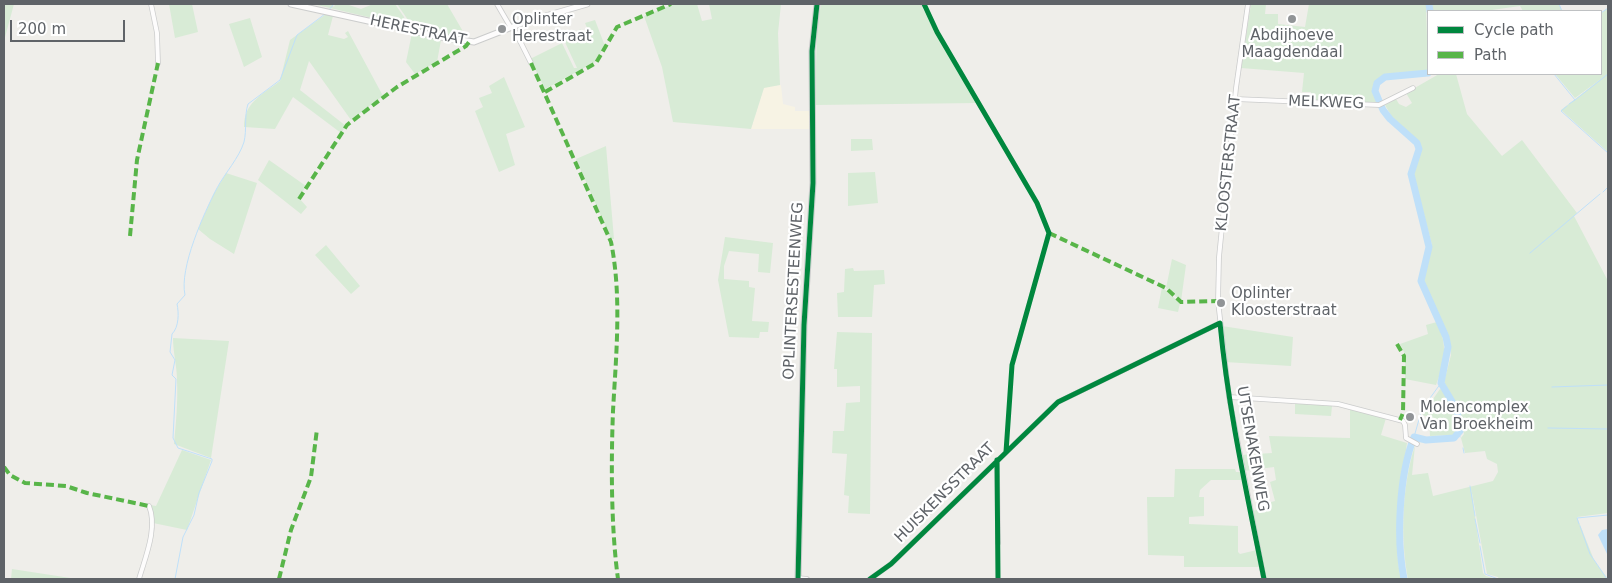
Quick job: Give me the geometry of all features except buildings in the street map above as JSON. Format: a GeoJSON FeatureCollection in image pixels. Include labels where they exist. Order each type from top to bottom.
{"type":"FeatureCollection","features":[{"type":"Feature","properties":{"kind":"street"},"geometry":{"type":"LineString","coordinates":[[151,4],[157,33],[158,63]]}},
{"type":"Feature","properties":{"kind":"street","name":"HERESTRAAT"},"geometry":{"type":"LineString","coordinates":[[291,4],[468,42],[481,41],[512,27],[587,4]]}},
{"type":"Feature","properties":{"kind":"street"},"geometry":{"type":"LineString","coordinates":[[498,4],[531,63]]}},
{"type":"Feature","properties":{"kind":"street","name":"OPLINTERSESTEENWEG"},"geometry":{"type":"LineString","coordinates":[[798,579],[804,326],[813,183],[812,43],[817,4]]}},
{"type":"Feature","properties":{"kind":"street","name":"KLOOSTERSTRAAT"},"geometry":{"type":"LineString","coordinates":[[1220,323],[1219,257],[1235,99],[1248,4]]}},
{"type":"Feature","properties":{"kind":"street","name":"MELKWEG"},"geometry":{"type":"LineString","coordinates":[[1235,99],[1381,104],[1413,88]]}},
{"type":"Feature","properties":{"kind":"street","name":"UTSENAKENWEG"},"geometry":{"type":"LineString","coordinates":[[1220,323],[1229,397],[1264,579]]}},
{"type":"Feature","properties":{"kind":"street","name":"HUISKENSSTRAAT"},"geometry":{"type":"LineString","coordinates":[[870,579],[891,564],[1046,412],[1063,399],[1220,323]]}},
{"type":"Feature","properties":{"kind":"street"},"geometry":{"type":"LineString","coordinates":[[1229,397],[1344,405],[1403,422],[1408,440],[1417,444]]}},
{"type":"Feature","properties":{"kind":"street"},"geometry":{"type":"LineString","coordinates":[[997,460],[998,544]]}},
{"type":"Feature","properties":{"kind":"street"},"geometry":{"type":"LineString","coordinates":[[139,579],[150,535],[151,515],[149,506]]}},
{"type":"Feature","properties":{"kind":"street"},"geometry":{"type":"LineString","coordinates":[[798,579],[807,579]]}},
{"type":"Feature","properties":{"kind":"shaded area"},"geometry":{"type":"Polygon","coordinates":[[[781,85],[783,104],[795,107],[795,111],[809,111],[810,129],[751,129],[764,87],[781,85]]]}},
{"type":"Feature","properties":{"kind":"green space"},"geometry":{"type":"Polygon","coordinates":[[[4,4],[14,4],[4,41],[4,4]]]}},
{"type":"Feature","properties":{"kind":"green space"},"geometry":{"type":"Polygon","coordinates":[[[169,4],[192,4],[198,32],[175,38],[169,4]]]}},
{"type":"Feature","properties":{"kind":"green space"},"geometry":{"type":"Polygon","coordinates":[[[313,4],[332,4],[334,7],[335,4],[346,4],[361,9],[373,4],[395,4],[404,17],[406,26],[313,4]]]}},
{"type":"Feature","properties":{"kind":"green space"},"geometry":{"type":"Polygon","coordinates":[[[397,4],[447,4],[468,40],[409,27],[408,20],[397,4]]]}},
{"type":"Feature","properties":{"kind":"green space"},"geometry":{"type":"Polygon","coordinates":[[[674,4],[697,4],[702,21],[712,19],[709,4],[781,4],[778,33],[780,85],[764,88],[751,129],[673,122],[662,67],[644,16],[674,4]]]}},
{"type":"Feature","properties":{"kind":"green space"},"geometry":{"type":"Polygon","coordinates":[[[821,4],[920,4],[977,103],[815,105],[817,29],[821,4]]]}},
{"type":"Feature","properties":{"kind":"green space"},"geometry":{"type":"Polygon","coordinates":[[[1251,4],[1266,4],[1265,14],[1278,14],[1278,24],[1305,27],[1309,4],[1426,4],[1427,70],[1391,74],[1378,80],[1374,86],[1378,103],[1310,101],[1311,92],[1302,92],[1304,73],[1241,68],[1251,4]]]}},
{"type":"Feature","properties":{"kind":"green space"},"geometry":{"type":"Polygon","coordinates":[[[1432,4],[1559,4],[1562,10],[1522,10],[1520,6],[1492,10],[1433,10],[1432,4]]]}},
{"type":"Feature","properties":{"kind":"green space"},"geometry":{"type":"Polygon","coordinates":[[[1608,8],[1608,152],[1561,110],[1605,76],[1575,98],[1556,75],[1602,75],[1602,12],[1608,8]]]}},
{"type":"Feature","properties":{"kind":"green space"},"geometry":{"type":"Polygon","coordinates":[[[326,14],[333,16],[328,35],[344,39],[348,37],[345,33],[348,31],[383,96],[351,120],[309,61],[300,90],[346,126],[341,133],[293,97],[275,129],[244,127],[247,111],[251,105],[280,81],[290,40],[326,14]]]}},
{"type":"Feature","properties":{"kind":"green space"},"geometry":{"type":"Polygon","coordinates":[[[250,18],[262,57],[244,67],[229,24],[250,18]]]}},
{"type":"Feature","properties":{"kind":"green space"},"geometry":{"type":"Polygon","coordinates":[[[595,20],[605,46],[595,62],[545,89],[530,59],[562,43],[574,68],[577,68],[564,40],[572,39],[570,34],[581,29],[585,37],[590,35],[585,23],[595,20]]]}},
{"type":"Feature","properties":{"kind":"green space"},"geometry":{"type":"Polygon","coordinates":[[[412,33],[441,40],[437,62],[415,74],[406,62],[412,33]]]}},
{"type":"Feature","properties":{"kind":"green space"},"geometry":{"type":"Polygon","coordinates":[[[1437,75],[1456,75],[1467,114],[1502,156],[1522,140],[1577,213],[1574,216],[1608,281],[1608,513],[1577,517],[1594,560],[1608,579],[1499,579],[1487,574],[1471,488],[1483,573],[1496,579],[1408,579],[1403,529],[1407,478],[1415,445],[1412,475],[1428,473],[1433,496],[1493,481],[1498,472],[1497,464],[1487,459],[1485,451],[1465,453],[1461,438],[1464,434],[1458,407],[1444,382],[1451,355],[1449,338],[1423,281],[1432,245],[1414,177],[1420,144],[1392,117],[1385,105],[1396,99],[1399,104],[1406,107],[1412,103],[1406,93],[1437,75]]]}},
{"type":"Feature","properties":{"kind":"green space"},"geometry":{"type":"Polygon","coordinates":[[[504,77],[525,127],[506,134],[515,165],[499,172],[475,111],[483,107],[479,98],[492,93],[489,86],[504,77]]]}},
{"type":"Feature","properties":{"kind":"green space"},"geometry":{"type":"Polygon","coordinates":[[[851,139],[872,139],[873,150],[851,151],[851,139]]]}},
{"type":"Feature","properties":{"kind":"green space"},"geometry":{"type":"Polygon","coordinates":[[[606,146],[614,239],[611,239],[576,159],[606,146]]]}},
{"type":"Feature","properties":{"kind":"green space"},"geometry":{"type":"Polygon","coordinates":[[[269,160],[306,186],[299,198],[307,207],[301,214],[258,180],[269,160]]]}},
{"type":"Feature","properties":{"kind":"green space"},"geometry":{"type":"Polygon","coordinates":[[[875,172],[878,203],[848,206],[848,173],[875,172]]]}},
{"type":"Feature","properties":{"kind":"green space"},"geometry":{"type":"Polygon","coordinates":[[[226,173],[257,183],[234,254],[198,229],[213,195],[226,173]]]}},
{"type":"Feature","properties":{"kind":"green space"},"geometry":{"type":"Polygon","coordinates":[[[725,237],[773,243],[770,273],[758,272],[759,254],[729,251],[724,266],[724,279],[749,281],[749,287],[755,288],[752,321],[769,322],[768,332],[760,332],[759,338],[729,337],[718,280],[725,237]]]}},
{"type":"Feature","properties":{"kind":"green space"},"geometry":{"type":"Polygon","coordinates":[[[326,245],[360,286],[351,294],[315,255],[326,245]]]}},
{"type":"Feature","properties":{"kind":"green space"},"geometry":{"type":"Polygon","coordinates":[[[1172,259],[1186,265],[1181,301],[1166,288],[1172,259]]]}},
{"type":"Feature","properties":{"kind":"green space"},"geometry":{"type":"Polygon","coordinates":[[[853,268],[854,271],[884,270],[885,284],[874,285],[872,317],[838,317],[837,293],[844,292],[845,269],[853,268]]]}},
{"type":"Feature","properties":{"kind":"green space"},"geometry":{"type":"Polygon","coordinates":[[[1162,287],[1180,303],[1178,312],[1158,308],[1162,287]]]}},
{"type":"Feature","properties":{"kind":"green space"},"geometry":{"type":"Polygon","coordinates":[[[1437,322],[1443,338],[1444,354],[1436,385],[1405,379],[1405,354],[1400,344],[1428,334],[1426,325],[1437,322]]]}},
{"type":"Feature","properties":{"kind":"green space"},"geometry":{"type":"Polygon","coordinates":[[[1222,326],[1293,337],[1291,366],[1225,362],[1222,326]]]}},
{"type":"Feature","properties":{"kind":"green space"},"geometry":{"type":"Polygon","coordinates":[[[837,332],[872,333],[870,514],[848,513],[849,496],[844,495],[847,454],[832,453],[833,431],[844,431],[846,403],[860,402],[860,386],[837,387],[837,369],[834,369],[837,332]]]}},
{"type":"Feature","properties":{"kind":"green space"},"geometry":{"type":"Polygon","coordinates":[[[173,338],[229,341],[211,458],[174,444],[177,412],[177,375],[173,338]]]}},
{"type":"Feature","properties":{"kind":"green space"},"geometry":{"type":"Polygon","coordinates":[[[1440,389],[1445,391],[1456,418],[1458,430],[1455,435],[1430,436],[1429,417],[1422,415],[1440,389]]]}},
{"type":"Feature","properties":{"kind":"green space"},"geometry":{"type":"Polygon","coordinates":[[[1295,403],[1332,406],[1331,416],[1295,414],[1295,403]]]}},
{"type":"Feature","properties":{"kind":"green space"},"geometry":{"type":"Polygon","coordinates":[[[1350,408],[1386,418],[1381,435],[1407,443],[1397,528],[1401,579],[1266,579],[1252,511],[1270,507],[1271,502],[1275,501],[1270,482],[1276,480],[1274,467],[1244,471],[1241,455],[1272,453],[1269,436],[1350,438],[1350,408]]]}},
{"type":"Feature","properties":{"kind":"green space"},"geometry":{"type":"Polygon","coordinates":[[[182,450],[211,460],[187,530],[153,523],[150,505],[156,506],[182,450]]]}},
{"type":"Feature","properties":{"kind":"green space"},"geometry":{"type":"Polygon","coordinates":[[[1175,469],[1235,469],[1236,472],[1240,472],[1242,480],[1211,480],[1200,490],[1199,497],[1204,497],[1204,516],[1189,517],[1189,524],[1238,526],[1238,552],[1240,554],[1257,550],[1259,567],[1184,567],[1184,556],[1148,555],[1147,497],[1174,497],[1175,469]]]}},
{"type":"Feature","properties":{"kind":"green space"},"geometry":{"type":"Polygon","coordinates":[[[12,569],[77,579],[11,579],[12,569]]]}},
{"type":"Feature","properties":{"kind":"water"},"geometry":{"type":"Polygon","coordinates":[[[1608,529],[1608,556],[1598,535],[1602,530],[1608,529]]]}},
{"type":"Feature","properties":{"kind":"waterway"},"geometry":{"type":"LineString","coordinates":[[328,11],[334,4]]}},
{"type":"Feature","properties":{"kind":"waterway"},"geometry":{"type":"LineString","coordinates":[[1429,4],[1430,10]]}},
{"type":"Feature","properties":{"kind":"waterway"},"geometry":{"type":"LineString","coordinates":[[1559,4],[1562,10]]}},
{"type":"Feature","properties":{"kind":"waterway"},"geometry":{"type":"LineString","coordinates":[[1602,12],[1608,8]]}},
{"type":"Feature","properties":{"kind":"waterway"},"geometry":{"type":"LineString","coordinates":[[175,579],[183,537],[194,515],[199,493],[212,461],[212,459],[178,448],[173,438],[176,379],[172,375],[175,360],[170,352],[172,334],[178,320],[177,304],[185,295],[184,284],[189,256],[220,182],[242,148],[248,104],[280,80],[297,35],[325,14]]}},
{"type":"Feature","properties":{"kind":"waterway"},"geometry":{"type":"LineString","coordinates":[[1404,579],[1400,545],[1400,507],[1405,470],[1414,437],[1426,440],[1454,438],[1460,431],[1457,410],[1441,383],[1448,347],[1446,337],[1421,281],[1429,247],[1411,174],[1419,149],[1417,143],[1390,119],[1383,110],[1375,91],[1377,83],[1385,77],[1427,73]]}},
{"type":"Feature","properties":{"kind":"waterway"},"geometry":{"type":"LineString","coordinates":[[1575,100],[1608,74]]}},
{"type":"Feature","properties":{"kind":"waterway"},"geometry":{"type":"LineString","coordinates":[[1555,75],[1575,100],[1569,104]]}},
{"type":"Feature","properties":{"kind":"waterway"},"geometry":{"type":"LineString","coordinates":[[1567,106],[1561,111],[1608,153]]}},
{"type":"Feature","properties":{"kind":"waterway"},"geometry":{"type":"LineString","coordinates":[[1603,192],[1608,187]]}},
{"type":"Feature","properties":{"kind":"waterway"},"geometry":{"type":"LineString","coordinates":[[1530,253],[1600,194]]}},
{"type":"Feature","properties":{"kind":"waterway"},"geometry":{"type":"LineString","coordinates":[[1414,437],[1422,409],[1441,383]]}},
{"type":"Feature","properties":{"kind":"waterway"},"geometry":{"type":"LineString","coordinates":[[1552,387],[1608,385]]}},
{"type":"Feature","properties":{"kind":"waterway"},"geometry":{"type":"LineString","coordinates":[[1548,428],[1608,429]]}},
{"type":"Feature","properties":{"kind":"waterway"},"geometry":{"type":"LineString","coordinates":[[1463,448],[1464,453]]}},
{"type":"Feature","properties":{"kind":"waterway"},"geometry":{"type":"LineString","coordinates":[[1470,486],[1475,516]]}},
{"type":"Feature","properties":{"kind":"waterway"},"geometry":{"type":"LineString","coordinates":[[1579,524],[1577,518],[1608,515]]}},
{"type":"Feature","properties":{"kind":"waterway"},"geometry":{"type":"LineString","coordinates":[[1475,519],[1480,543]]}},
{"type":"Feature","properties":{"kind":"waterway"},"geometry":{"type":"LineString","coordinates":[[1580,526],[1590,554],[1607,579]]}},
{"type":"Feature","properties":{"kind":"waterway"},"geometry":{"type":"LineString","coordinates":[[1480,546],[1485,574],[1498,579]]}},
{"type":"Feature","properties":{"kind":"marked path"},"geometry":{"type":"LineString","coordinates":[[545,92],[596,63],[617,27],[671,4]]}},
{"type":"Feature","properties":{"kind":"marked path"},"geometry":{"type":"LineString","coordinates":[[299,199],[347,125],[397,87],[466,46],[469,42]]}},
{"type":"Feature","properties":{"kind":"marked path"},"geometry":{"type":"LineString","coordinates":[[130,236],[137,160],[158,63]]}},
{"type":"Feature","properties":{"kind":"marked path"},"geometry":{"type":"LineString","coordinates":[[531,63],[611,242],[617,305],[612,474],[614,539],[618,579]]}},
{"type":"Feature","properties":{"kind":"marked path"},"geometry":{"type":"LineString","coordinates":[[1049,233],[1166,288],[1181,302],[1218,301]]}},
{"type":"Feature","properties":{"kind":"marked path"},"geometry":{"type":"LineString","coordinates":[[1397,344],[1404,356],[1403,413],[1400,420]]}},
{"type":"Feature","properties":{"kind":"marked path"},"geometry":{"type":"LineString","coordinates":[[279,579],[291,530],[311,477],[317,429]]}},
{"type":"Feature","properties":{"kind":"marked path"},"geometry":{"type":"LineString","coordinates":[[4,467],[10,475],[25,483],[66,486],[87,493],[149,506]]}},
{"type":"Feature","properties":{"kind":"cycle path"},"geometry":{"type":"LineString","coordinates":[[798,579],[804,325],[813,183],[812,51],[817,4]]}},
{"type":"Feature","properties":{"kind":"cycle path"},"geometry":{"type":"LineString","coordinates":[[924,4],[937,32],[1037,203],[1049,233],[1012,365],[1006,452]]}},
{"type":"Feature","properties":{"kind":"cycle path"},"geometry":{"type":"LineString","coordinates":[[870,579],[891,564],[1058,402],[1220,323],[1233,419],[1264,579]]}},
{"type":"Feature","properties":{"kind":"cycle path"},"geometry":{"type":"LineString","coordinates":[[997,460],[998,579]]}},
{"type":"Feature","properties":{"kind":"place","name":"Abdijhoeve Maagdendaal"},"geometry":{"type":"Point","coordinates":[1292,19]}},
{"type":"Feature","properties":{"kind":"place","name":"Oplinter Herestraat"},"geometry":{"type":"Point","coordinates":[502,29]}},
{"type":"Feature","properties":{"kind":"place","name":"Oplinter Kloosterstraat"},"geometry":{"type":"Point","coordinates":[1221,303]}},
{"type":"Feature","properties":{"kind":"place","name":"Molencomplex Van Broekheim"},"geometry":{"type":"Point","coordinates":[1410,417]}}]}
